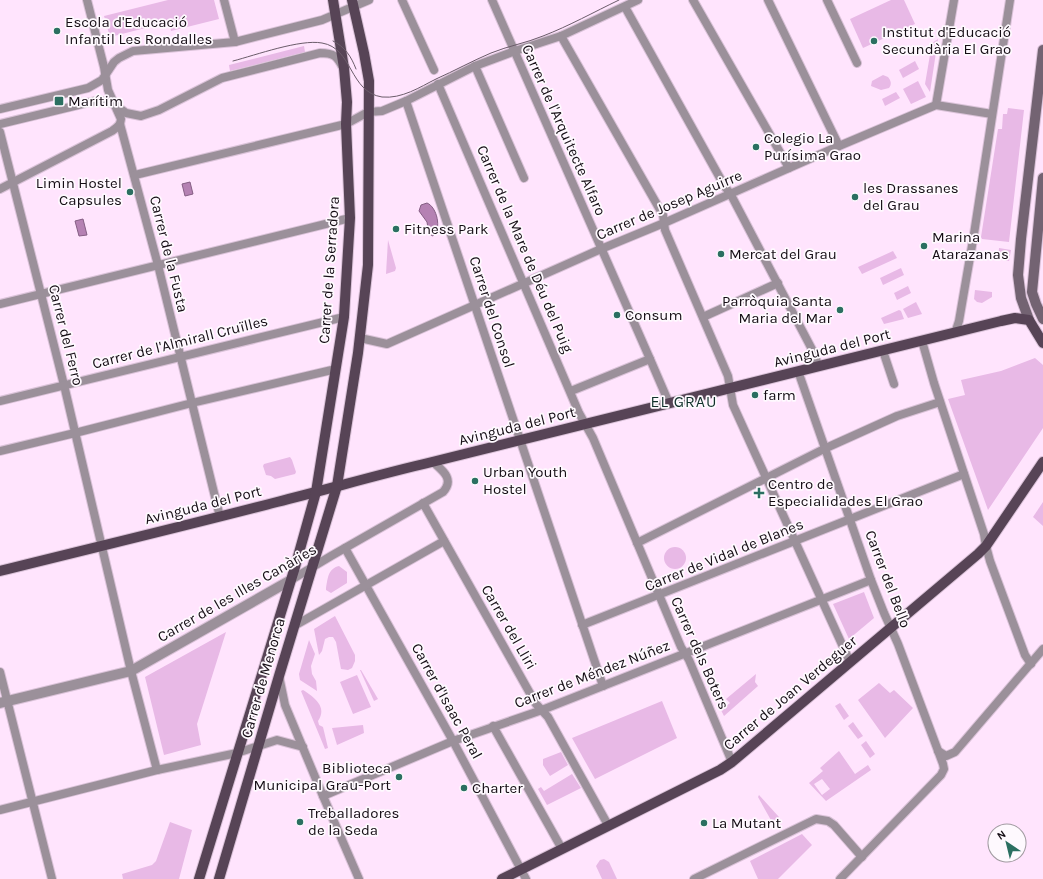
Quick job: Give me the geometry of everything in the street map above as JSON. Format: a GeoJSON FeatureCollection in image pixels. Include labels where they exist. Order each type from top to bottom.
{"type":"FeatureCollection","features":[{"type":"Feature","properties":{"kind":"main road","name":"Carrer de la Serradora"},"geometry":{"type":"LineString","coordinates":[[316,492],[344,317],[350,218],[346,124],[347,102],[344,68],[333,0]]}},
{"type":"Feature","properties":{"kind":"main road"},"geometry":{"type":"LineString","coordinates":[[336,486],[360,338],[368,265],[369,81],[353,3]]}},
{"type":"Feature","properties":{"kind":"main road"},"geometry":{"type":"LineString","coordinates":[[1043,50],[1019,268],[1021,298],[1027,316],[1043,343]]}},
{"type":"Feature","properties":{"kind":"main road"},"geometry":{"type":"LineString","coordinates":[[1027,316],[1033,297],[1034,266],[1043,178]]}},
{"type":"Feature","properties":{"kind":"main road"},"geometry":{"type":"LineString","coordinates":[[1033,297],[1043,318]]}},
{"type":"Feature","properties":{"kind":"main road","name":"Avinguda del Port"},"geometry":{"type":"LineString","coordinates":[[0,572],[220,517],[336,486],[818,366],[1027,316]]}},
{"type":"Feature","properties":{"kind":"main road","name":"Carrer de Joan Verdeguer"},"geometry":{"type":"LineString","coordinates":[[502,879],[720,770],[732,762],[986,546],[1043,462]]}},
{"type":"Feature","properties":{"kind":"main road","name":"Carrer de Menorca"},"geometry":{"type":"LineString","coordinates":[[219,879],[336,486]]}},
{"type":"Feature","properties":{"kind":"main road","name":"Carrer de Menorca"},"geometry":{"type":"LineString","coordinates":[[198,879],[291,580],[316,492]]}},
{"type":"Feature","properties":{"kind":"street","name":"Carrer de la Fusta"},"geometry":{"type":"LineString","coordinates":[[87,0],[106,75],[108,90],[121,119],[120,124],[135,175],[158,265],[220,517]]}},
{"type":"Feature","properties":{"kind":"street"},"geometry":{"type":"LineString","coordinates":[[224,0],[235,42]]}},
{"type":"Feature","properties":{"kind":"street"},"geometry":{"type":"LineString","coordinates":[[0,109],[88,88],[102,80],[114,62],[132,51],[235,42],[322,20],[336,15],[353,3],[369,0]]}},
{"type":"Feature","properties":{"kind":"street"},"geometry":{"type":"LineString","coordinates":[[402,0],[434,70]]}},
{"type":"Feature","properties":{"kind":"street","name":"Carrer de l'Arquitecte Alfaro"},"geometry":{"type":"LineString","coordinates":[[492,0],[669,403]]}},
{"type":"Feature","properties":{"kind":"street"},"geometry":{"type":"LineString","coordinates":[[135,175],[346,124],[368,112],[382,111],[406,101],[475,66],[561,36],[638,0]]}},
{"type":"Feature","properties":{"kind":"street"},"geometry":{"type":"LineString","coordinates":[[693,0],[789,168]]}},
{"type":"Feature","properties":{"kind":"street"},"geometry":{"type":"LineString","coordinates":[[768,0],[839,146]]}},
{"type":"Feature","properties":{"kind":"street"},"geometry":{"type":"LineString","coordinates":[[827,0],[857,62]]}},
{"type":"Feature","properties":{"kind":"street"},"geometry":{"type":"LineString","coordinates":[[954,0],[936,105],[992,114]]}},
{"type":"Feature","properties":{"kind":"street"},"geometry":{"type":"LineString","coordinates":[[955,333],[959,321],[974,234],[1010,0]]}},
{"type":"Feature","properties":{"kind":"street"},"geometry":{"type":"LineString","coordinates":[[625,7],[721,180],[730,193],[815,355],[818,366]]}},
{"type":"Feature","properties":{"kind":"street"},"geometry":{"type":"LineString","coordinates":[[561,36],[663,214],[665,230],[728,376],[733,404],[850,662]]}},
{"type":"Feature","properties":{"kind":"street"},"geometry":{"type":"LineString","coordinates":[[0,124],[99,100],[114,104],[126,113],[141,116],[159,110],[222,78],[320,53],[330,53],[336,57],[344,68]]}},
{"type":"Feature","properties":{"kind":"street"},"geometry":{"type":"LineString","coordinates":[[475,66],[524,178]]}},
{"type":"Feature","properties":{"kind":"street","name":"Carrer de la Mare de Déu del Puig"},"geometry":{"type":"LineString","coordinates":[[438,84],[586,424]]}},
{"type":"Feature","properties":{"kind":"street","name":"Carrer del Consol"},"geometry":{"type":"LineString","coordinates":[[406,101],[603,686]]}},
{"type":"Feature","properties":{"kind":"street","name":"Carrer de Josep Aguirre"},"geometry":{"type":"LineString","coordinates":[[360,338],[387,344],[476,306],[601,249],[936,105]]}},
{"type":"Feature","properties":{"kind":"street"},"geometry":{"type":"LineString","coordinates":[[0,189],[112,131],[120,124]]}},
{"type":"Feature","properties":{"kind":"street","name":"Carrer del Ferro"},"geometry":{"type":"LineString","coordinates":[[0,132],[64,385],[157,770]]}},
{"type":"Feature","properties":{"kind":"street"},"geometry":{"type":"LineString","coordinates":[[0,304],[350,218]]}},
{"type":"Feature","properties":{"kind":"street"},"geometry":{"type":"LineString","coordinates":[[703,317],[778,283]]}},
{"type":"Feature","properties":{"kind":"street","name":"Avinguda del Port"},"geometry":{"type":"LineString","coordinates":[[1027,316],[1043,318]]}},
{"type":"Feature","properties":{"kind":"street","name":"Carrer de l'Almirall Cruïlles"},"geometry":{"type":"LineString","coordinates":[[0,401],[344,317]]}},
{"type":"Feature","properties":{"kind":"street"},"geometry":{"type":"LineString","coordinates":[[922,341],[940,402],[984,534],[986,546],[1024,654],[1031,664]]}},
{"type":"Feature","properties":{"kind":"street"},"geometry":{"type":"LineString","coordinates":[[884,351],[894,384]]}},
{"type":"Feature","properties":{"kind":"street"},"geometry":{"type":"LineString","coordinates":[[571,391],[650,358]]}},
{"type":"Feature","properties":{"kind":"street"},"geometry":{"type":"LineString","coordinates":[[0,451],[336,368]]}},
{"type":"Feature","properties":{"kind":"street","name":"Carrer del Bello"},"geometry":{"type":"LineString","coordinates":[[798,371],[872,580],[944,769],[941,775],[862,857],[847,875],[840,879]]}},
{"type":"Feature","properties":{"kind":"street"},"geometry":{"type":"LineString","coordinates":[[637,543],[767,479],[826,448],[891,418],[940,402]]}},
{"type":"Feature","properties":{"kind":"street","name":"Carrer dels Boters"},"geometry":{"type":"LineString","coordinates":[[586,424],[732,762]]}},
{"type":"Feature","properties":{"kind":"street","name":"Carrer de les Illes Canàries"},"geometry":{"type":"LineString","coordinates":[[4,702],[132,671],[443,492],[447,488],[448,480],[446,473],[433,462]]}},
{"type":"Feature","properties":{"kind":"street","name":"Carrer de Vidal de Blanes"},"geometry":{"type":"LineString","coordinates":[[582,626],[964,474]]}},
{"type":"Feature","properties":{"kind":"street","name":"Carrer del Lliri"},"geometry":{"type":"LineString","coordinates":[[423,503],[536,704],[548,717],[608,825]]}},
{"type":"Feature","properties":{"kind":"street"},"geometry":{"type":"LineString","coordinates":[[294,626],[444,540]]}},
{"type":"Feature","properties":{"kind":"street","name":"Carrer d'Isaac Peral"},"geometry":{"type":"LineString","coordinates":[[345,548],[453,740],[526,879]]}},
{"type":"Feature","properties":{"kind":"street","name":"Carrer de Méndez Núñez"},"geometry":{"type":"LineString","coordinates":[[323,796],[453,740],[542,710],[872,580]]}},
{"type":"Feature","properties":{"kind":"street"},"geometry":{"type":"LineString","coordinates":[[938,751],[946,756],[955,752],[1043,649]]}},
{"type":"Feature","properties":{"kind":"street"},"geometry":{"type":"LineString","coordinates":[[0,672],[4,702],[52,879]]}},
{"type":"Feature","properties":{"kind":"street"},"geometry":{"type":"LineString","coordinates":[[279,676],[285,705],[359,879]]}},
{"type":"Feature","properties":{"kind":"street"},"geometry":{"type":"LineString","coordinates":[[493,726],[562,849]]}},
{"type":"Feature","properties":{"kind":"street"},"geometry":{"type":"LineString","coordinates":[[0,810],[157,770],[236,753],[276,740],[303,747]]}},
{"type":"Feature","properties":{"kind":"street"},"geometry":{"type":"LineString","coordinates":[[694,879],[709,876],[816,819],[828,821],[834,824],[862,857]]}},
{"type":"Feature","properties":{"kind":"shaded area"},"geometry":{"type":"Polygon","coordinates":[[[168,0],[214,0],[219,19],[171,31],[169,22],[110,37],[104,16],[168,0]]]}},
{"type":"Feature","properties":{"kind":"shaded area"},"geometry":{"type":"Polygon","coordinates":[[[891,0],[904,0],[915,24],[863,48],[850,19],[891,0]]]}},
{"type":"Feature","properties":{"kind":"shaded area"},"geometry":{"type":"Polygon","coordinates":[[[938,39],[930,92],[925,84],[932,43],[938,39]]]}},
{"type":"Feature","properties":{"kind":"shaded area"},"geometry":{"type":"Polygon","coordinates":[[[304,46],[305,52],[230,71],[229,65],[304,46]]]}},
{"type":"Feature","properties":{"kind":"shaded area"},"geometry":{"type":"Polygon","coordinates":[[[915,61],[919,69],[903,78],[899,70],[915,61]]]}},
{"type":"Feature","properties":{"kind":"shaded area"},"geometry":{"type":"Polygon","coordinates":[[[883,75],[888,77],[890,80],[891,84],[889,88],[881,90],[871,86],[872,81],[883,75]]]}},
{"type":"Feature","properties":{"kind":"shaded area"},"geometry":{"type":"Polygon","coordinates":[[[918,81],[926,97],[911,104],[903,89],[918,81]]]}},
{"type":"Feature","properties":{"kind":"shaded area"},"geometry":{"type":"Polygon","coordinates":[[[896,92],[900,98],[885,106],[882,99],[896,92]]]}},
{"type":"Feature","properties":{"kind":"shaded area"},"geometry":{"type":"Polygon","coordinates":[[[1008,108],[1024,110],[1009,242],[982,239],[981,237],[998,129],[1002,129],[1003,114],[1007,114],[1008,108]]]}},
{"type":"Feature","properties":{"kind":"shaded area"},"geometry":{"type":"Polygon","coordinates":[[[190,182],[193,194],[185,196],[182,184],[190,182]]]}},
{"type":"Feature","properties":{"kind":"shaded area"},"geometry":{"type":"Polygon","coordinates":[[[427,203],[436,213],[437,218],[438,224],[436,233],[433,236],[429,234],[427,222],[419,211],[421,205],[427,203]]]}},
{"type":"Feature","properties":{"kind":"shaded area"},"geometry":{"type":"Polygon","coordinates":[[[83,219],[87,235],[79,236],[75,221],[83,219]]]}},
{"type":"Feature","properties":{"kind":"shaded area"},"geometry":{"type":"Polygon","coordinates":[[[388,240],[396,268],[395,271],[386,274],[388,240]]]}},
{"type":"Feature","properties":{"kind":"shaded area"},"geometry":{"type":"Polygon","coordinates":[[[999,248],[1011,250],[1009,261],[998,259],[999,248]]]}},
{"type":"Feature","properties":{"kind":"shaded area"},"geometry":{"type":"Polygon","coordinates":[[[893,251],[897,258],[862,274],[858,267],[893,251]]]}},
{"type":"Feature","properties":{"kind":"shaded area"},"geometry":{"type":"Polygon","coordinates":[[[901,268],[904,275],[883,285],[880,278],[901,268]]]}},
{"type":"Feature","properties":{"kind":"shaded area"},"geometry":{"type":"Polygon","coordinates":[[[908,286],[911,293],[897,300],[894,293],[908,286]]]}},
{"type":"Feature","properties":{"kind":"shaded area"},"geometry":{"type":"Polygon","coordinates":[[[975,290],[992,292],[992,297],[982,303],[977,302],[974,299],[975,290]]]}},
{"type":"Feature","properties":{"kind":"shaded area"},"geometry":{"type":"Polygon","coordinates":[[[916,302],[922,314],[908,318],[903,309],[916,302]]]}},
{"type":"Feature","properties":{"kind":"shaded area"},"geometry":{"type":"Polygon","coordinates":[[[899,310],[901,311],[904,319],[884,324],[881,318],[899,310]]]}},
{"type":"Feature","properties":{"kind":"shaded area"},"geometry":{"type":"Polygon","coordinates":[[[1035,358],[1043,365],[1043,428],[988,510],[948,399],[965,395],[961,380],[1001,371],[1035,358]]]}},
{"type":"Feature","properties":{"kind":"shaded area"},"geometry":{"type":"Polygon","coordinates":[[[290,457],[296,472],[295,474],[275,479],[266,475],[263,466],[264,464],[290,457]]]}},
{"type":"Feature","properties":{"kind":"shaded area"},"geometry":{"type":"Polygon","coordinates":[[[1043,502],[1043,526],[1033,517],[1043,502]]]}},
{"type":"Feature","properties":{"kind":"shaded area"},"geometry":{"type":"Polygon","coordinates":[[[675,547],[683,550],[686,558],[683,566],[675,569],[667,566],[664,558],[667,550],[675,547]]]}},
{"type":"Feature","properties":{"kind":"shaded area"},"geometry":{"type":"Polygon","coordinates":[[[339,566],[347,572],[347,583],[331,593],[326,590],[328,577],[335,567],[339,566]]]}},
{"type":"Feature","properties":{"kind":"shaded area"},"geometry":{"type":"Polygon","coordinates":[[[864,592],[874,618],[849,639],[833,604],[864,592]]]}},
{"type":"Feature","properties":{"kind":"shaded area"},"geometry":{"type":"Polygon","coordinates":[[[335,616],[355,655],[355,661],[352,668],[348,670],[341,669],[336,642],[333,637],[325,639],[322,651],[319,655],[314,629],[335,616]]]}},
{"type":"Feature","properties":{"kind":"shaded area"},"geometry":{"type":"Polygon","coordinates":[[[226,632],[197,724],[201,745],[164,755],[145,677],[226,632]]]}},
{"type":"Feature","properties":{"kind":"shaded area"},"geometry":{"type":"Polygon","coordinates":[[[309,640],[315,654],[311,666],[312,674],[316,681],[317,691],[300,680],[299,674],[309,640]]]}},
{"type":"Feature","properties":{"kind":"shaded area"},"geometry":{"type":"Polygon","coordinates":[[[361,670],[378,699],[374,701],[361,670]]]}},
{"type":"Feature","properties":{"kind":"shaded area"},"geometry":{"type":"Polygon","coordinates":[[[756,674],[755,682],[758,686],[724,716],[721,710],[730,703],[726,699],[756,674]]]}},
{"type":"Feature","properties":{"kind":"shaded area"},"geometry":{"type":"Polygon","coordinates":[[[357,675],[371,707],[353,714],[340,682],[357,675]]]}},
{"type":"Feature","properties":{"kind":"shaded area"},"geometry":{"type":"Polygon","coordinates":[[[879,683],[890,693],[894,690],[913,708],[885,738],[858,700],[879,683]]]}},
{"type":"Feature","properties":{"kind":"shaded area"},"geometry":{"type":"Polygon","coordinates":[[[303,690],[315,699],[321,707],[321,716],[318,721],[319,725],[323,727],[328,748],[325,749],[301,691],[303,690]]]}},
{"type":"Feature","properties":{"kind":"shaded area"},"geometry":{"type":"Polygon","coordinates":[[[662,701],[677,738],[595,779],[572,738],[662,701]]]}},
{"type":"Feature","properties":{"kind":"shaded area"},"geometry":{"type":"Polygon","coordinates":[[[840,703],[849,716],[844,720],[835,706],[840,703]]]}},
{"type":"Feature","properties":{"kind":"shaded area"},"geometry":{"type":"Polygon","coordinates":[[[853,722],[863,736],[858,739],[848,726],[853,722]]]}},
{"type":"Feature","properties":{"kind":"shaded area"},"geometry":{"type":"Polygon","coordinates":[[[363,725],[364,733],[337,745],[332,728],[363,725]]]}},
{"type":"Feature","properties":{"kind":"shaded area"},"geometry":{"type":"Polygon","coordinates":[[[866,741],[875,754],[870,758],[861,745],[866,741]]]}},
{"type":"Feature","properties":{"kind":"shaded area"},"geometry":{"type":"Polygon","coordinates":[[[839,751],[855,774],[868,765],[871,770],[826,801],[809,783],[823,771],[820,768],[839,751]],[[822,779],[814,784],[822,795],[830,789],[822,779]]]}},
{"type":"Feature","properties":{"kind":"shaded area"},"geometry":{"type":"Polygon","coordinates":[[[561,752],[568,765],[550,776],[543,765],[543,759],[561,752]]]}},
{"type":"Feature","properties":{"kind":"shaded area"},"geometry":{"type":"Polygon","coordinates":[[[572,774],[581,788],[547,805],[538,789],[541,787],[544,791],[572,774]]]}},
{"type":"Feature","properties":{"kind":"shaded area"},"geometry":{"type":"Polygon","coordinates":[[[759,795],[779,817],[779,820],[776,823],[772,822],[758,797],[759,795]]]}},
{"type":"Feature","properties":{"kind":"shaded area"},"geometry":{"type":"Polygon","coordinates":[[[170,822],[192,830],[179,879],[123,879],[122,874],[152,865],[156,861],[170,822]]]}},
{"type":"Feature","properties":{"kind":"shaded area"},"geometry":{"type":"Polygon","coordinates":[[[802,834],[812,845],[778,879],[758,879],[750,861],[802,834]]]}},
{"type":"Feature","properties":{"kind":"shaded area"},"geometry":{"type":"Polygon","coordinates":[[[604,859],[609,862],[617,879],[602,879],[596,866],[600,860],[604,859]]]}},
{"type":"Feature","properties":{"kind":"tram line"},"geometry":{"type":"LineString","coordinates":[[233,61],[290,45],[313,42],[322,43],[332,47],[340,53],[363,87],[371,93],[382,97],[397,96],[417,89],[491,53],[553,32],[619,0]]}},
{"type":"Feature","properties":{"kind":"tram line"},"geometry":{"type":"LineString","coordinates":[[333,41],[347,52],[356,69]]}},
{"type":"Feature","properties":{"kind":"place","name":"Escola d'Educació Infantil Les Rondalles"},"geometry":{"type":"Point","coordinates":[57,31]}},
{"type":"Feature","properties":{"kind":"place","name":"Institut d'Educació Secundària El Grao"},"geometry":{"type":"Point","coordinates":[874,41]}},
{"type":"Feature","properties":{"kind":"place","name":"Marítim"},"geometry":{"type":"Point","coordinates":[59,101]}},
{"type":"Feature","properties":{"kind":"place","name":"Colegio La Purísima Grao"},"geometry":{"type":"Point","coordinates":[756,147]}},
{"type":"Feature","properties":{"kind":"place","name":"Limin Hostel Capsules"},"geometry":{"type":"Point","coordinates":[130,192]}},
{"type":"Feature","properties":{"kind":"place","name":"les Drassanes del Grau"},"geometry":{"type":"Point","coordinates":[855,197]}},
{"type":"Feature","properties":{"kind":"place","name":"Fitness Park"},"geometry":{"type":"Point","coordinates":[396,229]}},
{"type":"Feature","properties":{"kind":"place","name":"Marina Atarazanas"},"geometry":{"type":"Point","coordinates":[924,246]}},
{"type":"Feature","properties":{"kind":"place","name":"Mercat del Grau"},"geometry":{"type":"Point","coordinates":[721,254]}},
{"type":"Feature","properties":{"kind":"place","name":"Parròquia Santa Maria del Mar"},"geometry":{"type":"Point","coordinates":[840,310]}},
{"type":"Feature","properties":{"kind":"place","name":"Consum"},"geometry":{"type":"Point","coordinates":[617,315]}},
{"type":"Feature","properties":{"kind":"place","name":"farm"},"geometry":{"type":"Point","coordinates":[755,395]}},
{"type":"Feature","properties":{"kind":"place","name":"Urban Youth Hostel"},"geometry":{"type":"Point","coordinates":[475,481]}},
{"type":"Feature","properties":{"kind":"place","name":"Centro de Especialidades El Grao"},"geometry":{"type":"Point","coordinates":[759,493]}},
{"type":"Feature","properties":{"kind":"place","name":"Biblioteca Municipal Grau-Port"},"geometry":{"type":"Point","coordinates":[399,777]}},
{"type":"Feature","properties":{"kind":"place","name":"Charter"},"geometry":{"type":"Point","coordinates":[464,788]}},
{"type":"Feature","properties":{"kind":"place","name":"Treballadores de la Seda"},"geometry":{"type":"Point","coordinates":[300,822]}},
{"type":"Feature","properties":{"kind":"place","name":"La Mutant"},"geometry":{"type":"Point","coordinates":[704,823]}},
{"type":"Feature","properties":{"kind":"district","name":"EL GRAU"},"geometry":{"type":"Point","coordinates":[684,401]}}]}
